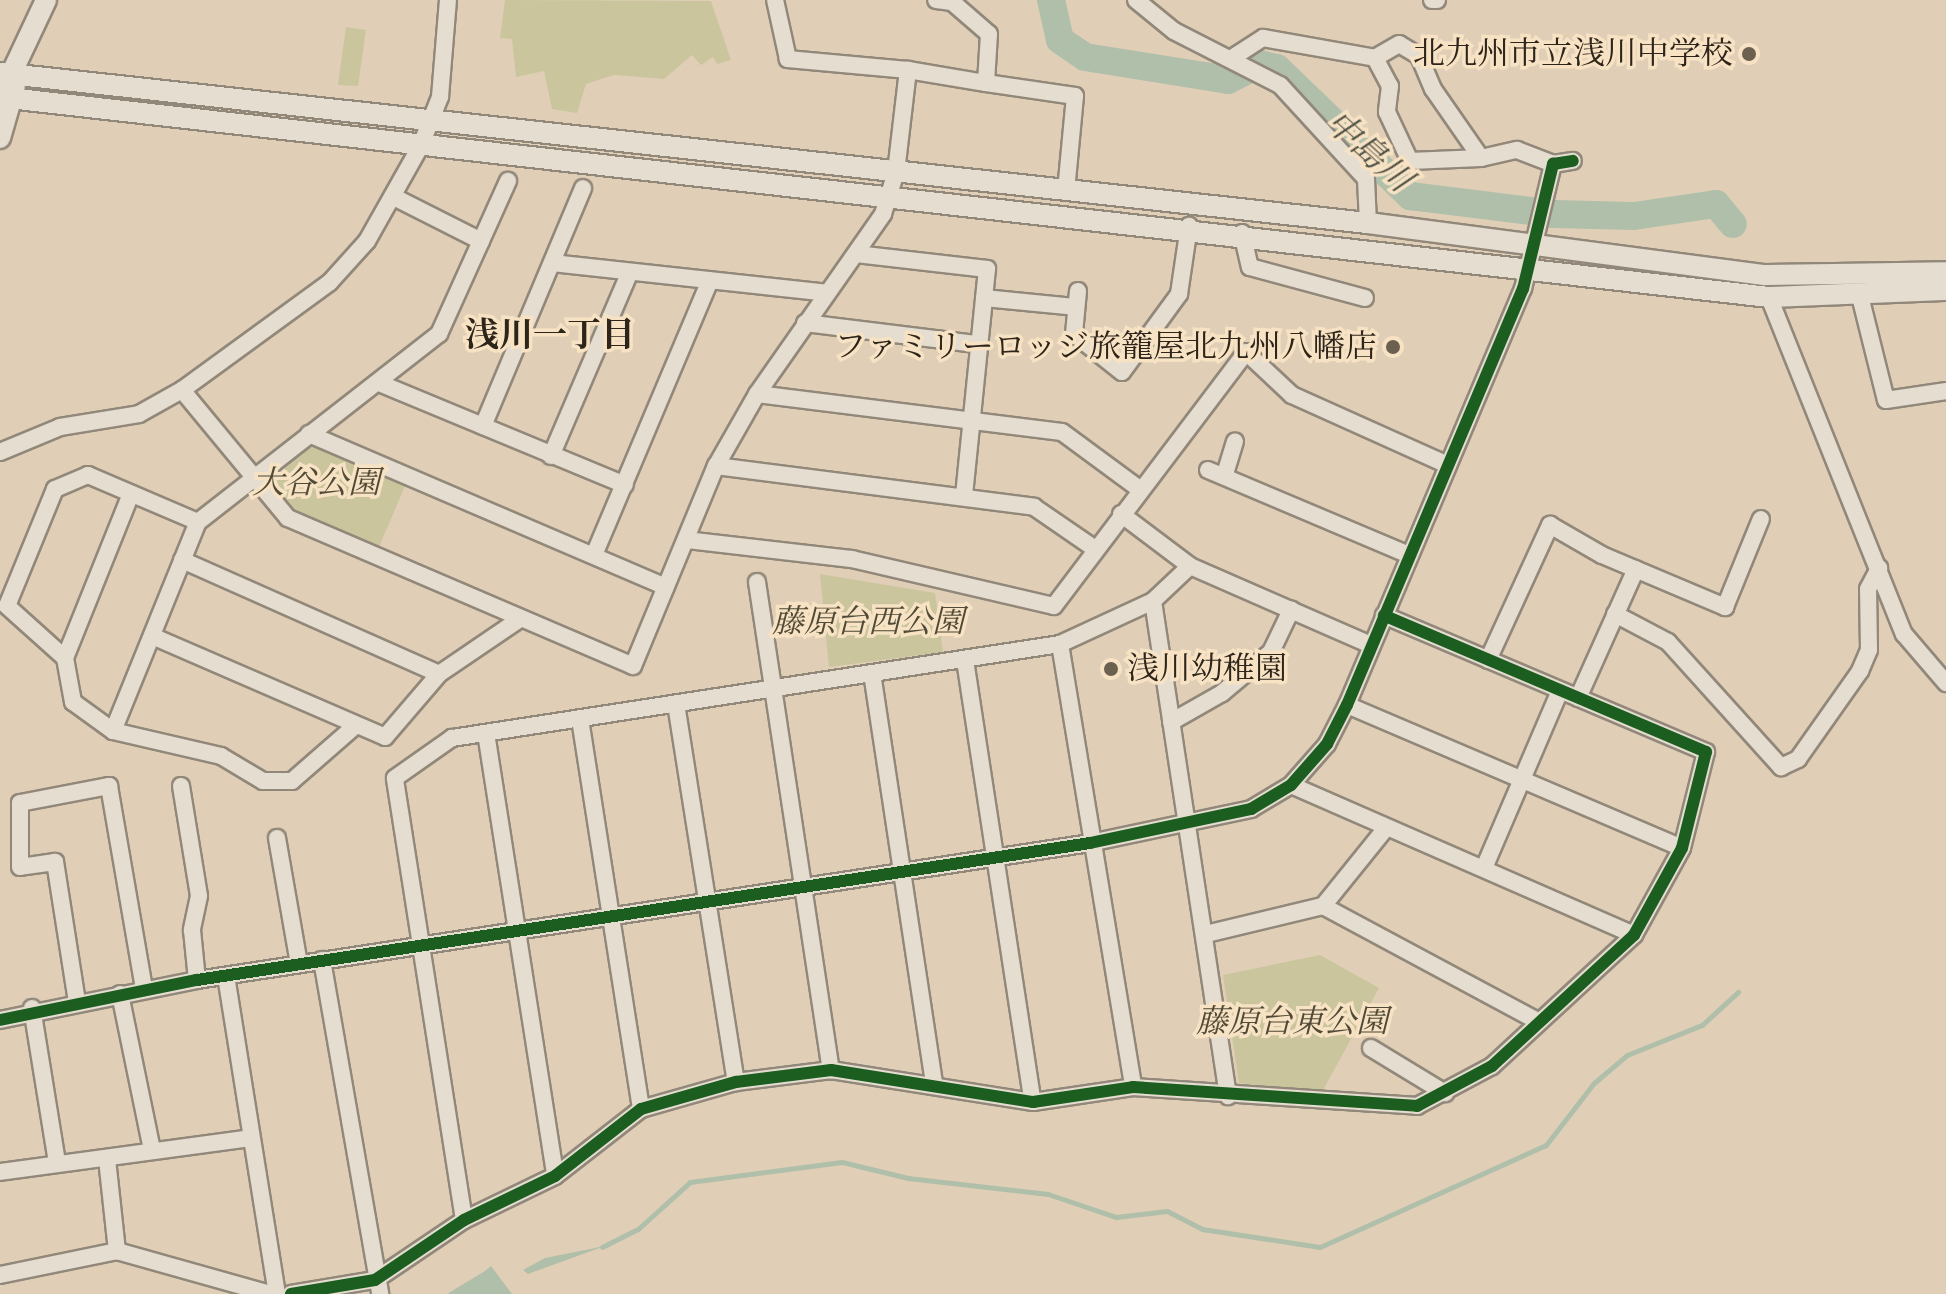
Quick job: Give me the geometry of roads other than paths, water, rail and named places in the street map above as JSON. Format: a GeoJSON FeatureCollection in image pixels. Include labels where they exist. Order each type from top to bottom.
{"type":"FeatureCollection","features":[{"type":"Feature","properties":{"kind":"street"},"geometry":{"type":"LineString","coordinates":[[0,138],[8,74],[46,0]]}},
{"type":"Feature","properties":{"kind":"street"},"geometry":{"type":"LineString","coordinates":[[0,452],[60,427],[139,414],[182,390],[330,282],[394,197],[421,145],[432,118],[445,64],[448,0]]}},
{"type":"Feature","properties":{"kind":"street"},"geometry":{"type":"LineString","coordinates":[[775,0],[788,59],[908,70],[1075,96],[1066,191]]}},
{"type":"Feature","properties":{"kind":"street"},"geometry":{"type":"LineString","coordinates":[[936,0],[952,2],[989,34],[986,83]]}},
{"type":"Feature","properties":{"kind":"street"},"geometry":{"type":"LineString","coordinates":[[1136,0],[1174,31],[1280,85],[1366,179],[1368,223]]}},
{"type":"Feature","properties":{"kind":"street"},"geometry":{"type":"LineString","coordinates":[[1232,59],[1263,38],[1375,58],[1399,44],[1419,56],[1433,89],[1481,158]]}},
{"type":"Feature","properties":{"kind":"street"},"geometry":{"type":"LineString","coordinates":[[1375,58],[1390,86],[1387,112],[1410,161],[1481,158],[1517,150],[1553,164],[1573,161]]}},
{"type":"Feature","properties":{"kind":"street"},"geometry":{"type":"LineString","coordinates":[[182,390],[252,480],[288,518],[633,666],[716,466],[757,394],[856,254],[891,194],[908,70]]}},
{"type":"Feature","properties":{"kind":"street"},"geometry":{"type":"LineString","coordinates":[[8,74],[432,118],[1368,223],[1535,233],[1765,275],[1946,272]]}},
{"type":"Feature","properties":{"kind":"street"},"geometry":{"type":"LineString","coordinates":[[5,96],[421,145],[1189,226],[1769,297],[1860,296],[1946,290]]}},
{"type":"Feature","properties":{"kind":"street"},"geometry":{"type":"LineString","coordinates":[[0,1020],[32,1008],[197,980],[1090,843],[1187,826],[1251,809],[1291,785],[1327,744],[1347,705],[1532,266],[1541,203],[1553,164]]}},
{"type":"Feature","properties":{"kind":"street"},"geometry":{"type":"LineString","coordinates":[[113,731],[198,522],[439,334],[508,181]]}},
{"type":"Feature","properties":{"kind":"street"},"geometry":{"type":"LineString","coordinates":[[483,426],[583,188]]}},
{"type":"Feature","properties":{"kind":"street"},"geometry":{"type":"LineString","coordinates":[[394,197],[481,241]]}},
{"type":"Feature","properties":{"kind":"street"},"geometry":{"type":"LineString","coordinates":[[984,298],[1077,299],[1074,334],[1122,372],[1179,294],[1189,226]]}},
{"type":"Feature","properties":{"kind":"street"},"geometry":{"type":"LineString","coordinates":[[1242,233],[1250,267],[1365,298]]}},
{"type":"Feature","properties":{"kind":"street"},"geometry":{"type":"LineString","coordinates":[[856,254],[987,269],[976,344],[964,496]]}},
{"type":"Feature","properties":{"kind":"street"},"geometry":{"type":"LineString","coordinates":[[552,263],[629,274],[826,293]]}},
{"type":"Feature","properties":{"kind":"street"},"geometry":{"type":"LineString","coordinates":[[551,456],[629,274]]}},
{"type":"Feature","properties":{"kind":"street"},"geometry":{"type":"LineString","coordinates":[[594,555],[710,280]]}},
{"type":"Feature","properties":{"kind":"street"},"geometry":{"type":"LineString","coordinates":[[1860,296],[1886,400],[1946,391]]}},
{"type":"Feature","properties":{"kind":"street"},"geometry":{"type":"LineString","coordinates":[[1769,297],[1904,634],[1946,683]]}},
{"type":"Feature","properties":{"kind":"street"},"geometry":{"type":"LineString","coordinates":[[805,323],[976,344]]}},
{"type":"Feature","properties":{"kind":"street"},"geometry":{"type":"LineString","coordinates":[[687,540],[852,559],[1054,606],[1138,488],[1246,352],[1292,395],[1448,465]]}},
{"type":"Feature","properties":{"kind":"street"},"geometry":{"type":"LineString","coordinates":[[379,383],[625,485]]}},
{"type":"Feature","properties":{"kind":"street"},"geometry":{"type":"LineString","coordinates":[[757,394],[1062,432],[1138,488]]}},
{"type":"Feature","properties":{"kind":"street"},"geometry":{"type":"LineString","coordinates":[[309,434],[666,587]]}},
{"type":"Feature","properties":{"kind":"street"},"geometry":{"type":"LineString","coordinates":[[1235,441],[1216,472],[1409,555]]}},
{"type":"Feature","properties":{"kind":"street"},"geometry":{"type":"LineString","coordinates":[[716,466],[1034,507],[1095,549]]}},
{"type":"Feature","properties":{"kind":"street"},"geometry":{"type":"LineString","coordinates":[[65,658],[7,606],[55,489],[88,475],[198,522]]}},
{"type":"Feature","properties":{"kind":"street"},"geometry":{"type":"LineString","coordinates":[[131,494],[65,658],[73,702],[113,731],[221,756],[263,781],[292,781],[355,726]]}},
{"type":"Feature","properties":{"kind":"street"},"geometry":{"type":"LineString","coordinates":[[1121,514],[1190,566],[1371,645]]}},
{"type":"Feature","properties":{"kind":"street"},"geometry":{"type":"LineString","coordinates":[[1488,660],[1550,525],[1636,569],[1725,607],[1761,519]]}},
{"type":"Feature","properties":{"kind":"street"},"geometry":{"type":"LineString","coordinates":[[182,560],[439,674]]}},
{"type":"Feature","properties":{"kind":"street"},"geometry":{"type":"LineString","coordinates":[[464,1220],[418,946],[395,778],[452,738],[1060,644],[1153,601],[1190,566]]}},
{"type":"Feature","properties":{"kind":"street"},"geometry":{"type":"LineString","coordinates":[[1615,614],[1668,642],[1781,767],[1798,759],[1860,671],[1869,650],[1868,589],[1879,568]]}},
{"type":"Feature","properties":{"kind":"street"},"geometry":{"type":"LineString","coordinates":[[1578,698],[1636,569]]}},
{"type":"Feature","properties":{"kind":"street"},"geometry":{"type":"LineString","coordinates":[[757,582],[831,1070]]}},
{"type":"Feature","properties":{"kind":"street"},"geometry":{"type":"LineString","coordinates":[[1153,601],[1206,934],[1228,1096]]}},
{"type":"Feature","properties":{"kind":"street"},"geometry":{"type":"LineString","coordinates":[[1171,722],[1222,693],[1271,652],[1291,610]]}},
{"type":"Feature","properties":{"kind":"street"},"geometry":{"type":"LineString","coordinates":[[291,1294],[378,1287],[464,1220],[555,1176],[641,1109],[736,1082],[831,1070],[1033,1102],[1133,1087],[1228,1096],[1417,1106],[1492,1066],[1536,1020],[1634,935],[1682,848],[1706,752],[1384,615]]}},
{"type":"Feature","properties":{"kind":"street"},"geometry":{"type":"LineString","coordinates":[[152,636],[385,737],[439,674],[520,619]]}},
{"type":"Feature","properties":{"kind":"street"},"geometry":{"type":"LineString","coordinates":[[1060,644],[1090,843],[1133,1087]]}},
{"type":"Feature","properties":{"kind":"street"},"geometry":{"type":"LineString","coordinates":[[965,660],[1033,1102]]}},
{"type":"Feature","properties":{"kind":"street"},"geometry":{"type":"LineString","coordinates":[[872,673],[934,1085]]}},
{"type":"Feature","properties":{"kind":"street"},"geometry":{"type":"LineString","coordinates":[[1484,868],[1560,691]]}},
{"type":"Feature","properties":{"kind":"street"},"geometry":{"type":"LineString","coordinates":[[676,704],[736,1082]]}},
{"type":"Feature","properties":{"kind":"street"},"geometry":{"type":"LineString","coordinates":[[1347,705],[1682,848]]}},
{"type":"Feature","properties":{"kind":"street"},"geometry":{"type":"LineString","coordinates":[[580,719],[641,1109]]}},
{"type":"Feature","properties":{"kind":"street"},"geometry":{"type":"LineString","coordinates":[[486,733],[555,1176]]}},
{"type":"Feature","properties":{"kind":"street"},"geometry":{"type":"LineString","coordinates":[[1291,785],[1634,935]]}},
{"type":"Feature","properties":{"kind":"street"},"geometry":{"type":"LineString","coordinates":[[77,1002],[55,862],[20,867],[20,803],[109,786],[144,989]]}},
{"type":"Feature","properties":{"kind":"street"},"geometry":{"type":"LineString","coordinates":[[181,786],[199,896],[192,930],[197,980]]}},
{"type":"Feature","properties":{"kind":"street"},"geometry":{"type":"LineString","coordinates":[[1206,934],[1323,906],[1386,828]]}},
{"type":"Feature","properties":{"kind":"street"},"geometry":{"type":"LineString","coordinates":[[277,838],[299,964]]}},
{"type":"Feature","properties":{"kind":"street"},"geometry":{"type":"LineString","coordinates":[[1323,906],[1536,1020]]}},
{"type":"Feature","properties":{"kind":"street"},"geometry":{"type":"LineString","coordinates":[[322,960],[378,1287]]}},
{"type":"Feature","properties":{"kind":"street"},"geometry":{"type":"LineString","coordinates":[[226,976],[277,1294]]}},
{"type":"Feature","properties":{"kind":"street"},"geometry":{"type":"LineString","coordinates":[[120,994],[152,1150]]}},
{"type":"Feature","properties":{"kind":"street"},"geometry":{"type":"LineString","coordinates":[[32,1008],[57,1163]]}},
{"type":"Feature","properties":{"kind":"street"},"geometry":{"type":"LineString","coordinates":[[1371,1048],[1445,1093]]}},
{"type":"Feature","properties":{"kind":"street"},"geometry":{"type":"LineString","coordinates":[[0,1172],[250,1138]]}},
{"type":"Feature","properties":{"kind":"street"},"geometry":{"type":"LineString","coordinates":[[107,1159],[117,1251]]}},
{"type":"Feature","properties":{"kind":"street"},"geometry":{"type":"LineString","coordinates":[[0,1275],[117,1251],[270,1294]]}},
{"type":"Feature","properties":{"kind":"waterway","name":"中島川"},"geometry":{"type":"LineString","coordinates":[[1051,0],[1060,40],[1085,57],[1228,80],[1259,64],[1277,68],[1410,196],[1554,214],[1634,216],[1716,204],[1733,224]]}},
{"type":"Feature","properties":{"kind":"waterway"},"geometry":{"type":"LineString","coordinates":[[602,1247],[638,1229],[690,1182],[842,1162],[908,1178],[1048,1194],[1116,1217],[1167,1211],[1202,1229],[1320,1247],[1546,1145],[1594,1083],[1627,1055],[1702,1025],[1738,992]]}},
{"type":"Feature","properties":{"kind":"place","name":"北九州市立浅川中学校"},"geometry":{"type":"Point","coordinates":[1749,54]}},
{"type":"Feature","properties":{"kind":"place","name":"ファミリーロッジ旅籠屋北九州八幡店"},"geometry":{"type":"Point","coordinates":[1393,347]}},
{"type":"Feature","properties":{"kind":"place","name":"浅川幼稚園"},"geometry":{"type":"Point","coordinates":[1111,669]}},
{"type":"Feature","properties":{"kind":"district","name":"浅川一丁目"},"geometry":{"type":"Point","coordinates":[550,337]}},
{"type":"Feature","properties":{"kind":"park label","name":"大谷公園"},"geometry":{"type":"Point","coordinates":[316,483]}},
{"type":"Feature","properties":{"kind":"park label","name":"藤原台西公園"},"geometry":{"type":"Point","coordinates":[868,622]}},
{"type":"Feature","properties":{"kind":"park label","name":"藤原台東公園"},"geometry":{"type":"Point","coordinates":[1292,1022]}}]}
